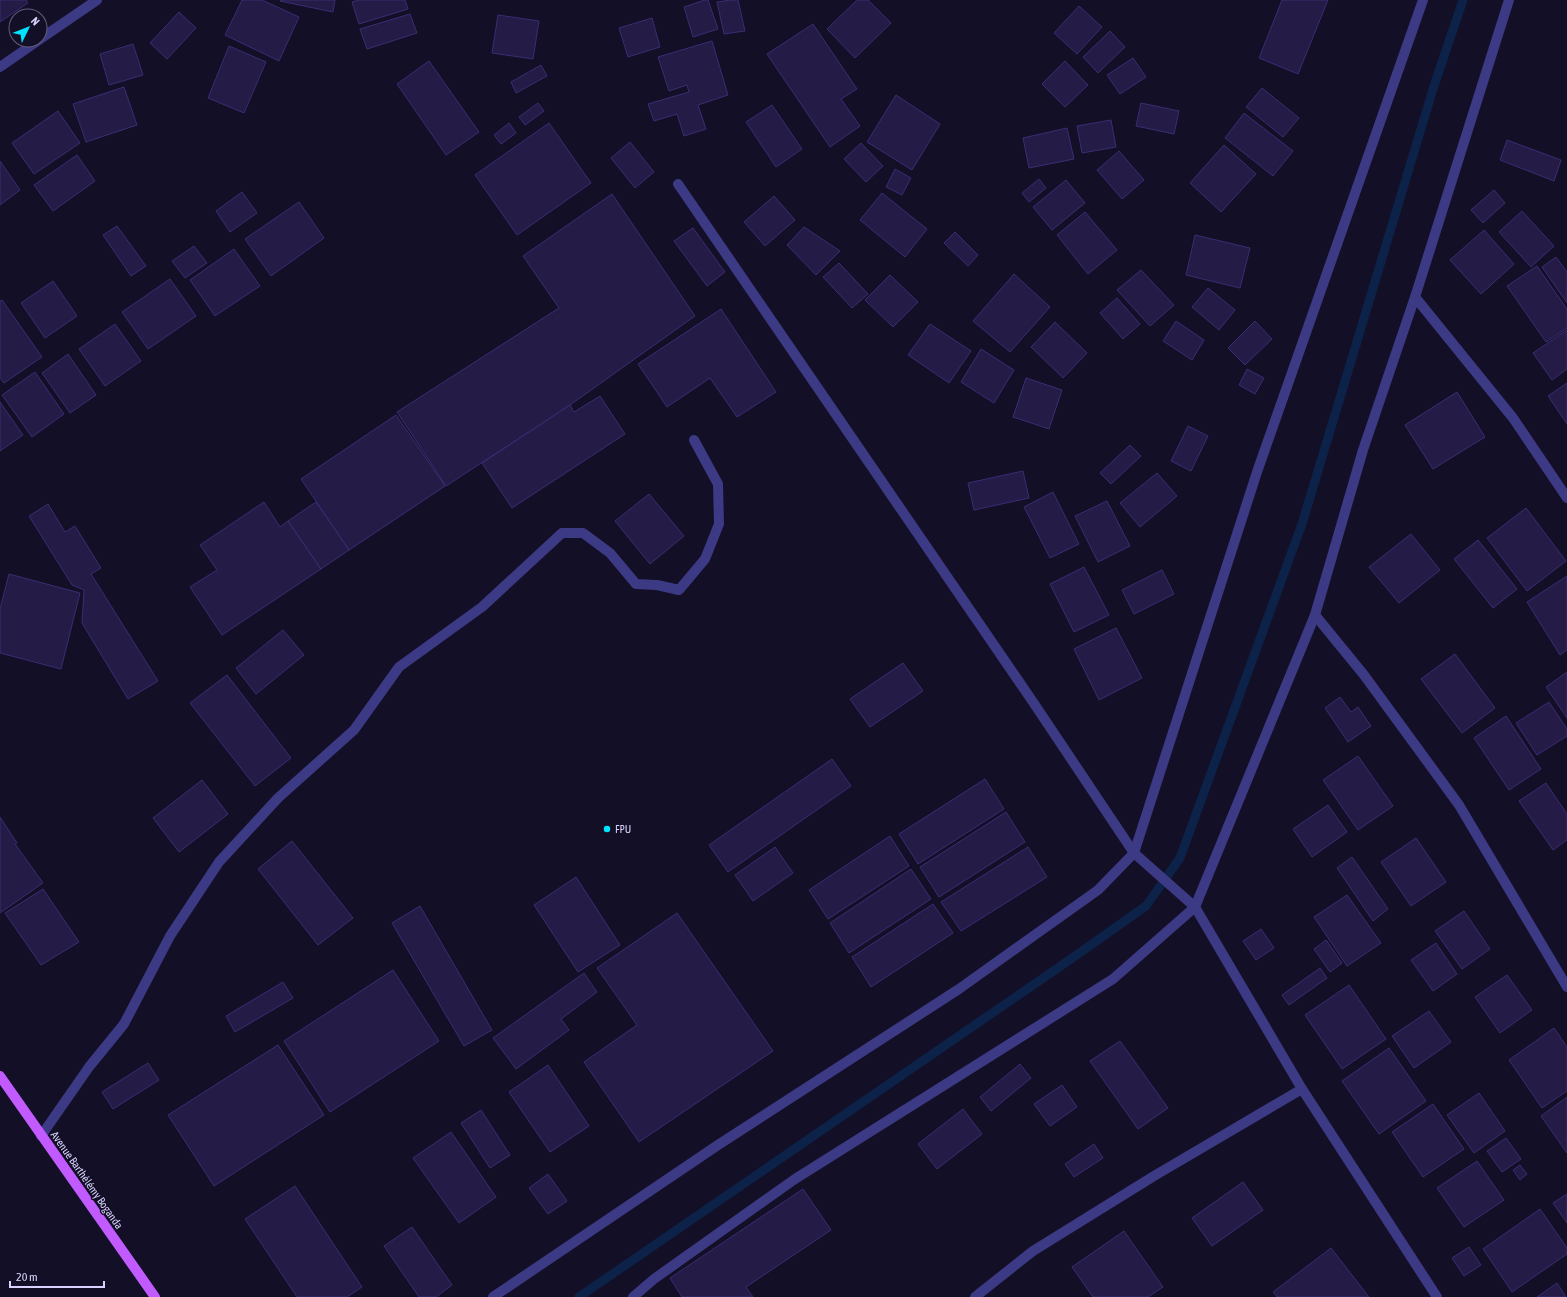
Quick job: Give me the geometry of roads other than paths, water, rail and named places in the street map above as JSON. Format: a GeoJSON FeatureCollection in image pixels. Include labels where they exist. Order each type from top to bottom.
{"type":"FeatureCollection","features":[{"type":"Feature","properties":{"kind":"main road","name":"Avenue Barthélémy Boganda"},"geometry":{"type":"LineString","coordinates":[[0,1076],[155,1297]]}},
{"type":"Feature","properties":{"kind":"street"},"geometry":{"type":"LineString","coordinates":[[48,34],[97,0]]}},
{"type":"Feature","properties":{"kind":"street"},"geometry":{"type":"LineString","coordinates":[[493,1297],[718,1144],[965,984],[1098,890],[1134,853],[1258,472],[1423,0]]}},
{"type":"Feature","properties":{"kind":"street"},"geometry":{"type":"LineString","coordinates":[[633,1297],[654,1280],[795,1179],[1113,979],[1195,907],[1315,615],[1363,450],[1415,297],[1509,0]]}},
{"type":"Feature","properties":{"kind":"street"},"geometry":{"type":"LineString","coordinates":[[0,67],[28,48]]}},
{"type":"Feature","properties":{"kind":"street"},"geometry":{"type":"LineString","coordinates":[[678,184],[1033,702],[1134,853],[1195,907],[1302,1089],[1437,1297]]}},
{"type":"Feature","properties":{"kind":"street"},"geometry":{"type":"LineString","coordinates":[[1415,297],[1513,418],[1567,498]]}},
{"type":"Feature","properties":{"kind":"street"},"geometry":{"type":"LineString","coordinates":[[41,1136],[89,1067],[124,1024],[170,936],[219,862],[278,798],[354,730],[399,667],[482,607],[562,533],[583,533],[610,553],[636,584],[657,585],[679,590],[705,560],[719,524],[718,484],[694,440]]}},
{"type":"Feature","properties":{"kind":"street"},"geometry":{"type":"LineString","coordinates":[[1315,615],[1364,675],[1459,805],[1567,987]]}},
{"type":"Feature","properties":{"kind":"street"},"geometry":{"type":"LineString","coordinates":[[975,1297],[1034,1250],[1154,1176],[1302,1089]]}},
{"type":"Feature","properties":{"kind":"waterway"},"geometry":{"type":"LineString","coordinates":[[579,1297],[1146,906],[1180,858],[1302,524],[1433,89],[1463,0]]}},
{"type":"Feature","properties":{"kind":"place","name":"FPU"},"geometry":{"type":"Point","coordinates":[607,829]}}]}
